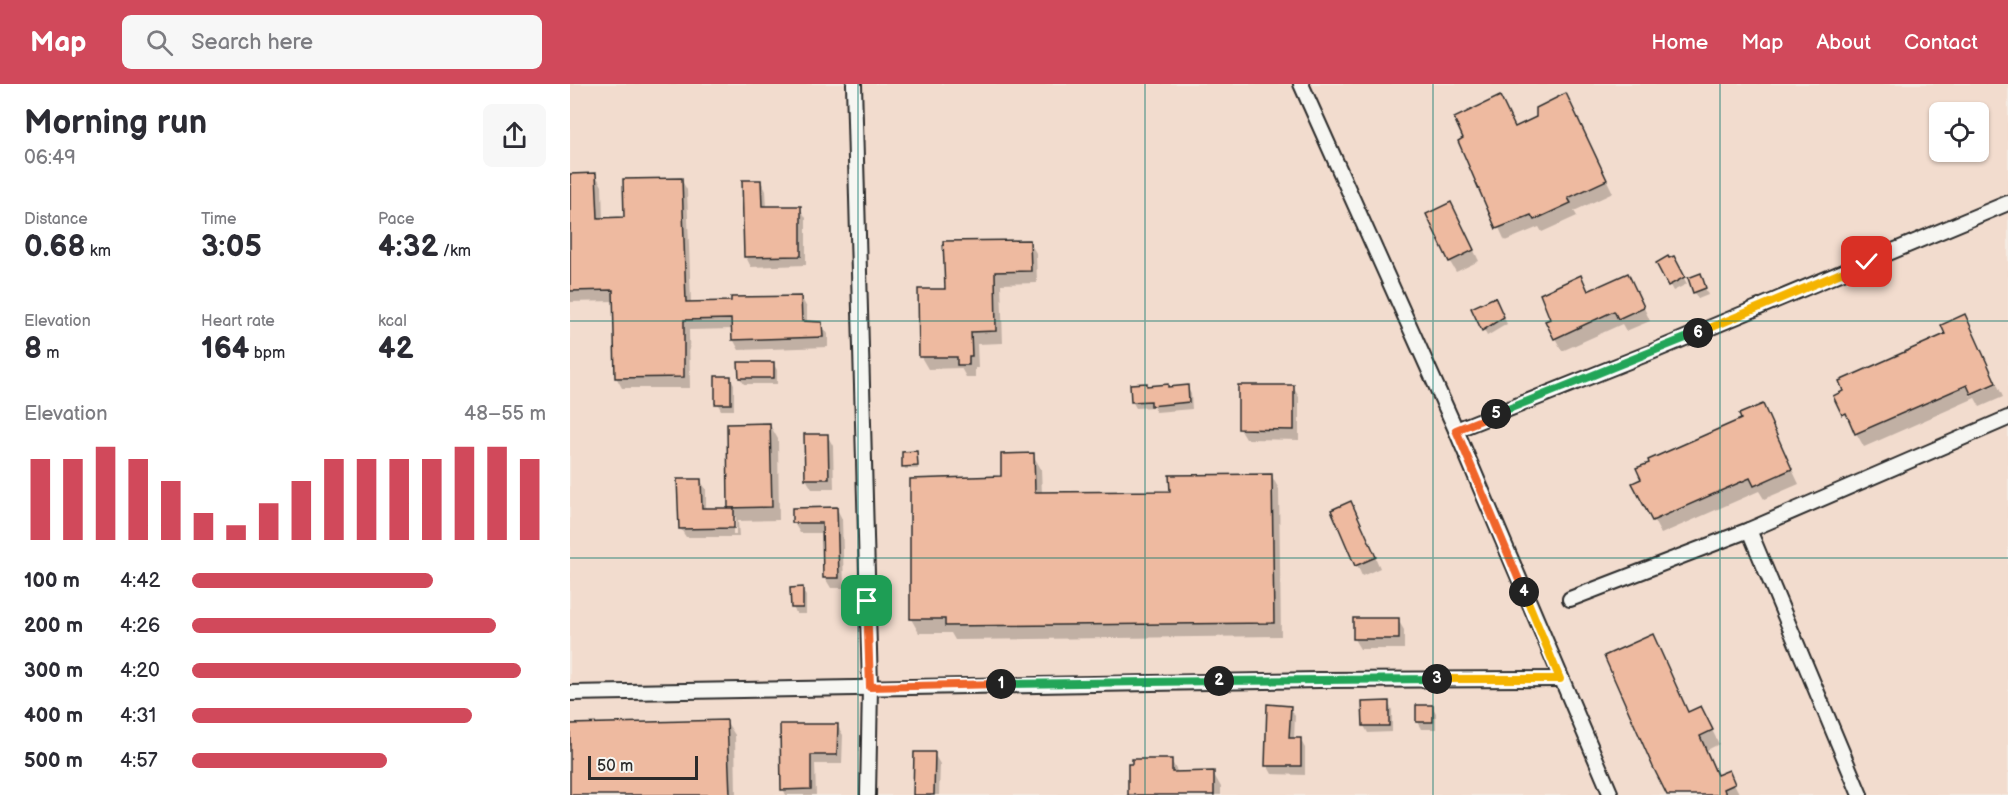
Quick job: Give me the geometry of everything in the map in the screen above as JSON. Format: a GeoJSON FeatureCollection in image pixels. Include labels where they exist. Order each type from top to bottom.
{"type":"FeatureCollection","features":[{"type":"Feature","properties":{"kind":"street"},"geometry":{"type":"LineString","coordinates":[[854,84],[870,687],[868,795]]}},
{"type":"Feature","properties":{"kind":"street"},"geometry":{"type":"LineString","coordinates":[[1301,84],[1456,430],[1611,795]]}},
{"type":"Feature","properties":{"kind":"street"},"geometry":{"type":"LineString","coordinates":[[1456,430],[1654,351],[2008,203]]}},
{"type":"Feature","properties":{"kind":"street"},"geometry":{"type":"LineString","coordinates":[[1570,600],[1749,530],[2008,418]]}},
{"type":"Feature","properties":{"kind":"street"},"geometry":{"type":"LineString","coordinates":[[1749,530],[1860,795]]}},
{"type":"Feature","properties":{"kind":"street"},"geometry":{"type":"LineString","coordinates":[[570,693],[1330,680],[1560,679]]}},
{"type":"Feature","properties":{"kind":"shaded area"},"geometry":{"type":"Polygon","coordinates":[[[570,84],[2008,84],[2008,795],[570,795],[570,84]]]}},
{"type":"Feature","properties":{"kind":"building"},"geometry":{"type":"Polygon","coordinates":[[[1566,93],[1607,180],[1568,198],[1571,203],[1534,220],[1531,215],[1496,229],[1458,141],[1463,138],[1454,118],[1500,96],[1515,127],[1536,117],[1536,108],[1566,93]]]}},
{"type":"Feature","properties":{"kind":"building"},"geometry":{"type":"Polygon","coordinates":[[[596,173],[598,218],[624,217],[623,179],[682,178],[686,302],[731,301],[731,297],[801,296],[802,321],[822,322],[823,337],[732,340],[731,319],[684,320],[684,377],[615,378],[613,290],[570,291],[570,174],[596,173]]]}},
{"type":"Feature","properties":{"kind":"building"},"geometry":{"type":"Polygon","coordinates":[[[742,180],[761,180],[762,206],[801,206],[801,256],[744,257],[742,180]]]}},
{"type":"Feature","properties":{"kind":"building"},"geometry":{"type":"Polygon","coordinates":[[[1451,202],[1474,250],[1449,262],[1426,214],[1451,202]]]}},
{"type":"Feature","properties":{"kind":"building"},"geometry":{"type":"Polygon","coordinates":[[[1030,240],[1031,271],[995,272],[996,331],[971,332],[972,356],[969,356],[969,365],[957,365],[957,357],[919,357],[918,289],[945,289],[943,241],[1030,240]]]}},
{"type":"Feature","properties":{"kind":"building"},"geometry":{"type":"Polygon","coordinates":[[[1668,256],[1669,258],[1674,256],[1685,277],[1668,286],[1656,263],[1668,256]]]}},
{"type":"Feature","properties":{"kind":"building"},"geometry":{"type":"Polygon","coordinates":[[[1628,273],[1644,307],[1618,319],[1614,311],[1554,339],[1545,321],[1550,319],[1540,294],[1581,275],[1588,291],[1628,273]]]}},
{"type":"Feature","properties":{"kind":"building"},"geometry":{"type":"Polygon","coordinates":[[[1701,273],[1706,288],[1693,293],[1688,278],[1701,273]]]}},
{"type":"Feature","properties":{"kind":"building"},"geometry":{"type":"Polygon","coordinates":[[[1495,297],[1504,317],[1482,331],[1471,308],[1495,297]]]}},
{"type":"Feature","properties":{"kind":"building"},"geometry":{"type":"Polygon","coordinates":[[[1965,314],[1996,383],[1971,394],[1967,385],[1855,434],[1846,413],[1842,415],[1833,396],[1843,391],[1839,381],[1945,334],[1941,325],[1965,314]]]}},
{"type":"Feature","properties":{"kind":"building"},"geometry":{"type":"Polygon","coordinates":[[[738,362],[774,362],[774,378],[739,378],[738,362]]]}},
{"type":"Feature","properties":{"kind":"building"},"geometry":{"type":"Polygon","coordinates":[[[715,376],[731,376],[731,404],[715,404],[715,376]]]}},
{"type":"Feature","properties":{"kind":"building"},"geometry":{"type":"Polygon","coordinates":[[[1147,383],[1147,386],[1188,385],[1189,402],[1151,406],[1151,401],[1131,402],[1130,384],[1147,383]]]}},
{"type":"Feature","properties":{"kind":"building"},"geometry":{"type":"Polygon","coordinates":[[[1238,385],[1294,385],[1294,430],[1238,429],[1238,385]]]}},
{"type":"Feature","properties":{"kind":"building"},"geometry":{"type":"Polygon","coordinates":[[[1763,404],[1792,469],[1754,486],[1750,478],[1652,521],[1632,483],[1641,479],[1636,468],[1649,463],[1648,460],[1741,419],[1739,414],[1763,404]]]}},
{"type":"Feature","properties":{"kind":"building"},"geometry":{"type":"Polygon","coordinates":[[[770,423],[772,507],[728,508],[727,424],[770,423]]]}},
{"type":"Feature","properties":{"kind":"building"},"geometry":{"type":"Polygon","coordinates":[[[804,434],[828,434],[829,479],[805,479],[804,434]]]}},
{"type":"Feature","properties":{"kind":"building"},"geometry":{"type":"Polygon","coordinates":[[[917,451],[918,466],[902,467],[902,452],[917,451]]]}},
{"type":"Feature","properties":{"kind":"building"},"geometry":{"type":"Polygon","coordinates":[[[1034,453],[1035,492],[1170,491],[1169,475],[1272,474],[1274,623],[945,626],[945,619],[910,619],[910,479],[1001,476],[1001,454],[1034,453]]]}},
{"type":"Feature","properties":{"kind":"building"},"geometry":{"type":"Polygon","coordinates":[[[677,479],[701,479],[702,508],[734,508],[734,528],[679,529],[677,479]]]}},
{"type":"Feature","properties":{"kind":"building"},"geometry":{"type":"Polygon","coordinates":[[[1351,501],[1376,557],[1355,566],[1331,510],[1351,501]]]}},
{"type":"Feature","properties":{"kind":"building"},"geometry":{"type":"Polygon","coordinates":[[[837,507],[839,578],[823,578],[822,523],[792,523],[792,508],[837,507]]]}},
{"type":"Feature","properties":{"kind":"building"},"geometry":{"type":"Polygon","coordinates":[[[803,587],[803,608],[791,608],[790,588],[803,587]]]}},
{"type":"Feature","properties":{"kind":"building"},"geometry":{"type":"Polygon","coordinates":[[[1353,618],[1399,618],[1399,639],[1353,639],[1353,618]]]}},
{"type":"Feature","properties":{"kind":"building"},"geometry":{"type":"Polygon","coordinates":[[[1653,634],[1688,712],[1701,706],[1713,730],[1700,736],[1717,775],[1729,770],[1735,784],[1724,789],[1726,795],[1667,795],[1653,767],[1604,656],[1653,634]]]}},
{"type":"Feature","properties":{"kind":"building"},"geometry":{"type":"Polygon","coordinates":[[[1389,701],[1389,726],[1363,726],[1362,702],[1389,701]]]}},
{"type":"Feature","properties":{"kind":"building"},"geometry":{"type":"Polygon","coordinates":[[[1267,704],[1291,706],[1289,738],[1301,738],[1301,766],[1265,766],[1267,704]]]}},
{"type":"Feature","properties":{"kind":"building"},"geometry":{"type":"Polygon","coordinates":[[[1416,705],[1433,705],[1433,722],[1416,722],[1416,705]]]}},
{"type":"Feature","properties":{"kind":"building"},"geometry":{"type":"Polygon","coordinates":[[[727,720],[730,795],[570,795],[570,724],[727,720]]]}},
{"type":"Feature","properties":{"kind":"building"},"geometry":{"type":"Polygon","coordinates":[[[780,724],[838,724],[837,755],[811,755],[811,789],[781,790],[780,724]]]}},
{"type":"Feature","properties":{"kind":"building"},"geometry":{"type":"Polygon","coordinates":[[[914,752],[935,752],[934,795],[913,795],[914,752]]]}},
{"type":"Feature","properties":{"kind":"building"},"geometry":{"type":"Polygon","coordinates":[[[1132,759],[1172,759],[1172,772],[1214,771],[1214,795],[1128,795],[1128,764],[1132,764],[1132,759]]]}},
{"type":"Feature","properties":{"kind":"route"},"geometry":{"type":"LineString","coordinates":[[867,601],[870,687],[1476,678],[1560,679],[1456,430],[1867,262]]}}]}
